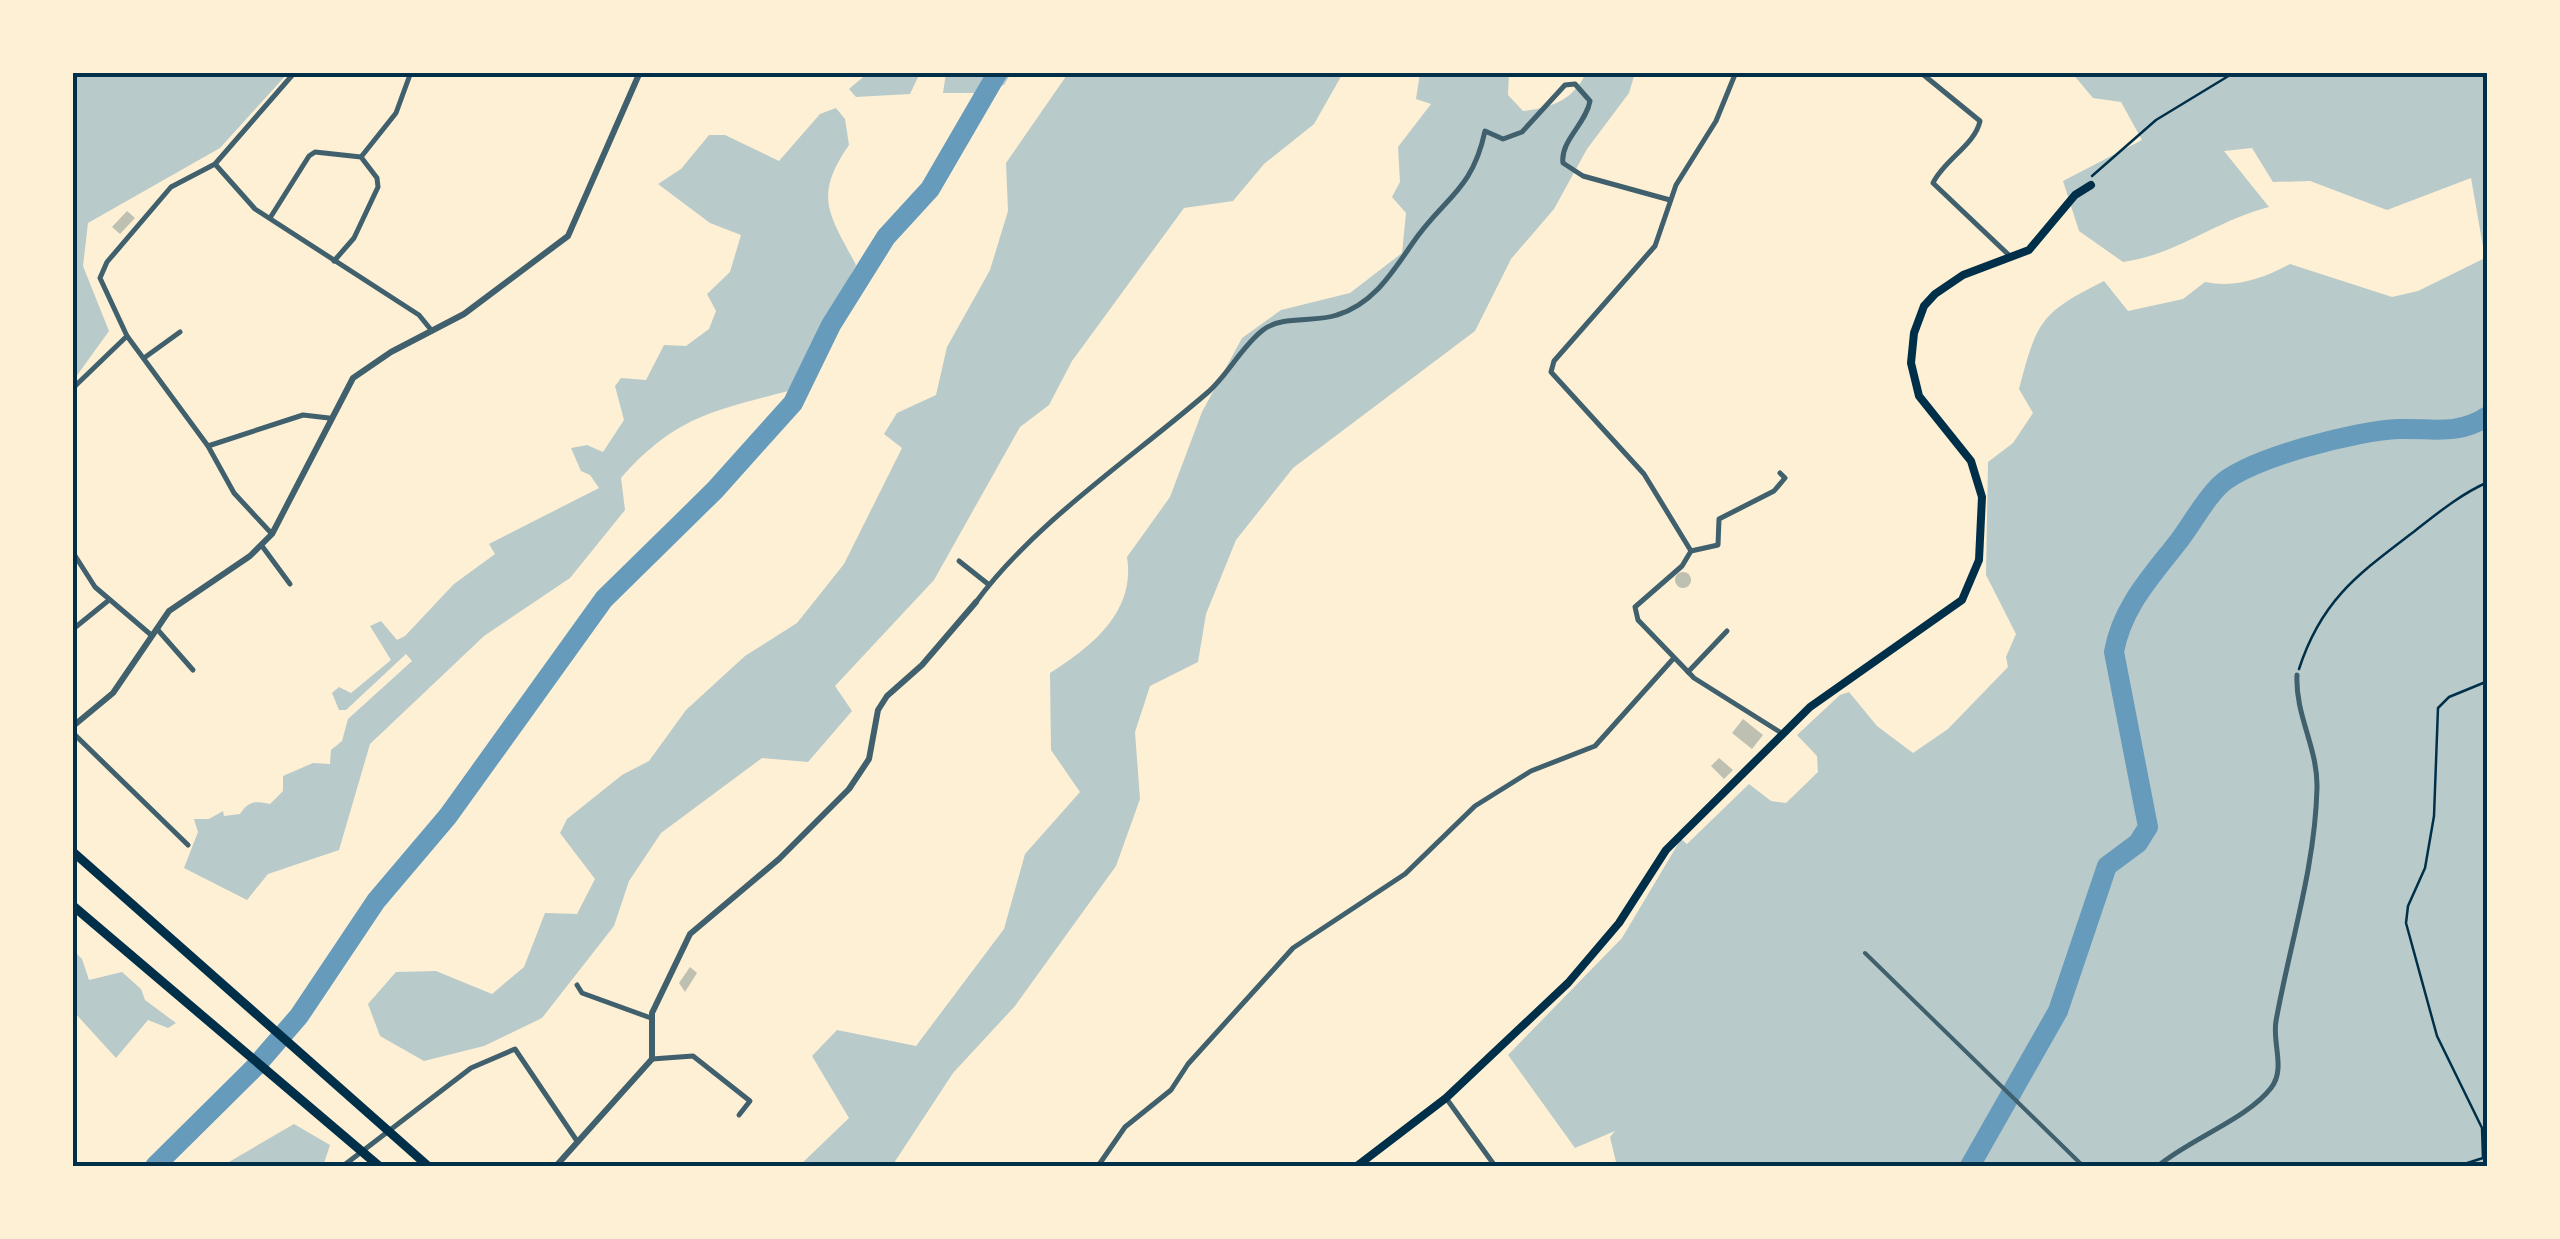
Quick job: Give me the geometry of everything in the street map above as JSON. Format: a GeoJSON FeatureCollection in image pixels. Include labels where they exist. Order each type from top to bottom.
{"type":"FeatureCollection","features":[{"type":"Feature","properties":{"kind":"highway"},"geometry":{"type":"LineString","coordinates":[[72,851],[428,1166]]}},
{"type":"Feature","properties":{"kind":"highway"},"geometry":{"type":"LineString","coordinates":[[72,905],[379,1166]]}},
{"type":"Feature","properties":{"kind":"main road"},"geometry":{"type":"LineString","coordinates":[[1357,1166],[1446,1098],[1568,983],[1619,924],[1666,850],[1782,734],[1840,684],[1942,618],[1962,600],[1974,578],[1981,513],[1978,479],[1961,448],[1919,396],[1911,348],[1919,318],[1935,294],[1963,275],[2012,260],[2029,250],[2086,187]]}},
{"type":"Feature","properties":{"kind":"street"},"geometry":{"type":"LineString","coordinates":[[272,534],[234,493],[208,446],[126,336],[103,289],[104,268],[172,187],[215,164],[294,72]]}},
{"type":"Feature","properties":{"kind":"street"},"geometry":{"type":"LineString","coordinates":[[362,156],[396,113],[411,72]]}},
{"type":"Feature","properties":{"kind":"street"},"geometry":{"type":"LineString","coordinates":[[188,845],[72,730],[112,694],[153,630],[179,603],[262,546],[272,534],[312,464],[329,418],[352,378],[464,314],[568,236],[640,72]]}},
{"type":"Feature","properties":{"kind":"street"},"geometry":{"type":"LineString","coordinates":[[1691,551],[1644,474],[1550,372],[1554,361],[1655,246],[1670,200],[1716,121],[1736,72]]}},
{"type":"Feature","properties":{"kind":"street"},"geometry":{"type":"LineString","coordinates":[[1920,72],[1980,121],[1978,131],[1939,170],[1934,182],[2005,247],[2012,260]]}},
{"type":"Feature","properties":{"kind":"street"},"geometry":{"type":"LineString","coordinates":[[556,1166],[652,1060],[656,1044],[651,1018],[690,934],[779,859],[850,790],[869,759],[878,710],[1009,560],[1218,384],[1260,332],[1279,323],[1338,315],[1392,277],[1413,242],[1458,194],[1477,159],[1484,131],[1502,139],[1522,132],[1565,85],[1575,84],[1590,101],[1588,113],[1562,154],[1562,164],[1583,176],[1670,200]]}},
{"type":"Feature","properties":{"kind":"street"},"geometry":{"type":"LineString","coordinates":[[270,218],[308,156],[315,152],[362,156]]}},
{"type":"Feature","properties":{"kind":"street"},"geometry":{"type":"LineString","coordinates":[[334,261],[354,238],[378,187],[377,178],[362,156]]}},
{"type":"Feature","properties":{"kind":"street"},"geometry":{"type":"LineString","coordinates":[[215,164],[270,218],[419,316],[432,331]]}},
{"type":"Feature","properties":{"kind":"street"},"geometry":{"type":"LineString","coordinates":[[144,358],[180,332]]}},
{"type":"Feature","properties":{"kind":"street"},"geometry":{"type":"LineString","coordinates":[[72,389],[126,336]]}},
{"type":"Feature","properties":{"kind":"street"},"geometry":{"type":"LineString","coordinates":[[208,446],[303,415],[329,418]]}},
{"type":"Feature","properties":{"kind":"street"},"geometry":{"type":"LineString","coordinates":[[1780,473],[1785,478],[1774,491],[1720,519],[1718,544],[1691,551],[1682,566],[1634,608],[1638,620],[1688,672],[1782,734]]}},
{"type":"Feature","properties":{"kind":"street"},"geometry":{"type":"LineString","coordinates":[[262,546],[290,584]]}},
{"type":"Feature","properties":{"kind":"street"},"geometry":{"type":"LineString","coordinates":[[72,552],[109,600],[153,630],[192,670]]}},
{"type":"Feature","properties":{"kind":"street"},"geometry":{"type":"LineString","coordinates":[[959,561],[988,585]]}},
{"type":"Feature","properties":{"kind":"street"},"geometry":{"type":"LineString","coordinates":[[72,630],[109,600]]}},
{"type":"Feature","properties":{"kind":"street"},"geometry":{"type":"LineString","coordinates":[[1688,672],[1727,630]]}},
{"type":"Feature","properties":{"kind":"street"},"geometry":{"type":"LineString","coordinates":[[1098,1166],[1125,1127],[1171,1090],[1211,1038],[1293,948],[1405,874],[1475,806],[1530,770],[1595,746],[1673,658]]}},
{"type":"Feature","properties":{"kind":"street"},"geometry":{"type":"LineString","coordinates":[[2158,1166],[2187,1142],[2259,1101],[2278,1074],[2275,1024],[2304,908],[2317,786],[2314,752],[2300,713],[2297,676]]}},
{"type":"Feature","properties":{"kind":"street"},"geometry":{"type":"LineString","coordinates":[[1865,953],[2083,1166]]}},
{"type":"Feature","properties":{"kind":"street"},"geometry":{"type":"LineString","coordinates":[[577,985],[582,993],[651,1018]]}},
{"type":"Feature","properties":{"kind":"street"},"geometry":{"type":"LineString","coordinates":[[347,1164],[471,1068],[515,1049],[577,1140]]}},
{"type":"Feature","properties":{"kind":"street"},"geometry":{"type":"LineString","coordinates":[[652,1060],[693,1056],[750,1101],[739,1115]]}},
{"type":"Feature","properties":{"kind":"street"},"geometry":{"type":"LineString","coordinates":[[1446,1098],[1495,1166]]}},
{"type":"Feature","properties":{"kind":"path"},"geometry":{"type":"LineString","coordinates":[[2086,187],[2156,120],[2235,72]]}},
{"type":"Feature","properties":{"kind":"path"},"geometry":{"type":"LineString","coordinates":[[2297,676],[2309,639],[2362,567],[2380,558],[2453,500],[2488,482]]}},
{"type":"Feature","properties":{"kind":"path"},"geometry":{"type":"LineString","coordinates":[[2458,1166],[2484,1158],[2482,1128],[2438,1036],[2406,923],[2408,906],[2426,868],[2434,816],[2438,708],[2449,697],[2488,681]]}},
{"type":"Feature","properties":{"kind":"shaded area"},"geometry":{"type":"Polygon","coordinates":[[[73,72],[288,73],[220,148],[88,223],[83,266],[109,331],[73,381],[73,72]]]}},
{"type":"Feature","properties":{"kind":"shaded area"},"geometry":{"type":"Polygon","coordinates":[[[868,72],[920,73],[910,94],[856,97],[849,89],[868,72]]]}},
{"type":"Feature","properties":{"kind":"shaded area"},"geometry":{"type":"Polygon","coordinates":[[[946,72],[1011,73],[1004,85],[977,93],[943,93],[946,72]]]}},
{"type":"Feature","properties":{"kind":"shaded area"},"geometry":{"type":"Polygon","coordinates":[[[1069,72],[1343,73],[1314,124],[1264,164],[1233,201],[1184,208],[1072,361],[1049,405],[1020,427],[934,580],[835,686],[852,711],[808,762],[762,758],[661,833],[629,881],[614,926],[542,1018],[484,1046],[424,1061],[380,1036],[368,1004],[396,972],[436,971],[492,994],[524,967],[545,913],[577,914],[595,879],[560,833],[567,819],[622,775],[649,761],[686,710],[745,656],[797,623],[844,564],[902,448],[884,434],[897,413],[936,395],[947,347],[990,270],[1008,211],[1006,163],[1069,72]]]}},
{"type":"Feature","properties":{"kind":"shaded area"},"geometry":{"type":"Polygon","coordinates":[[[1420,73],[1509,73],[1508,95],[1523,111],[1560,101],[1575,90],[1586,73],[1635,73],[1629,93],[1587,149],[1554,209],[1511,259],[1475,331],[1293,468],[1236,540],[1206,614],[1198,662],[1150,686],[1135,732],[1140,799],[1116,866],[1015,1006],[953,1073],[892,1166],[799,1166],[849,1118],[812,1056],[837,1030],[916,1046],[1004,929],[1025,854],[1080,792],[1051,750],[1050,673],[1081,652],[1117,611],[1125,595],[1127,557],[1170,497],[1202,412],[1242,338],[1281,310],[1350,293],[1402,253],[1406,213],[1392,197],[1400,182],[1398,147],[1431,104],[1416,99],[1420,73]]]}},
{"type":"Feature","properties":{"kind":"shaded area"},"geometry":{"type":"Polygon","coordinates":[[[2072,73],[2487,73],[2487,1166],[1617,1166],[1610,1137],[1615,1131],[1575,1148],[1508,1055],[1622,938],[1681,839],[1687,844],[1749,784],[1771,801],[1786,803],[1818,772],[1817,756],[1797,735],[1840,695],[1849,692],[1877,726],[1913,753],[1948,729],[2008,667],[2006,657],[2016,634],[1986,575],[1988,462],[2013,443],[2033,413],[2019,389],[2037,333],[2054,311],[2104,281],[2128,311],[2183,299],[2205,282],[2249,281],[2290,264],[2392,297],[2418,291],[2485,258],[2471,178],[2387,210],[2310,181],[2273,182],[2252,148],[2224,151],[2269,207],[2161,252],[2123,262],[2079,231],[2063,181],[2142,140],[2121,102],[2093,98],[2072,73]]]}},
{"type":"Feature","properties":{"kind":"shaded area"},"geometry":{"type":"Polygon","coordinates":[[[836,108],[845,119],[849,145],[831,178],[829,205],[856,265],[788,391],[696,419],[659,441],[621,478],[625,510],[570,578],[484,636],[370,744],[339,850],[268,874],[247,900],[184,868],[198,832],[194,819],[209,819],[223,811],[224,816],[240,814],[256,802],[270,804],[283,791],[283,776],[313,763],[330,764],[331,750],[342,741],[348,719],[412,661],[406,654],[346,710],[339,710],[332,693],[339,687],[351,693],[391,660],[370,626],[381,621],[397,640],[405,636],[454,584],[495,554],[489,544],[599,488],[590,475],[581,471],[571,448],[587,445],[603,452],[624,420],[615,386],[621,378],[646,380],[664,345],[686,346],[709,329],[716,311],[707,294],[730,272],[741,235],[710,223],[658,184],[681,169],[709,135],[725,135],[779,161],[820,114],[836,108]]]}},
{"type":"Feature","properties":{"kind":"shaded area"},"geometry":{"type":"Polygon","coordinates":[[[73,950],[82,959],[89,980],[122,972],[141,989],[145,1000],[176,1023],[168,1028],[148,1020],[116,1058],[75,1013],[73,1017],[73,950]]]}},
{"type":"Feature","properties":{"kind":"shaded area"},"geometry":{"type":"Polygon","coordinates":[[[294,1124],[330,1145],[323,1166],[222,1166],[294,1124]]]}},
{"type":"Feature","properties":{"kind":"building"},"geometry":{"type":"Polygon","coordinates":[[[127,211],[135,218],[120,234],[112,227],[127,211]]]}},
{"type":"Feature","properties":{"kind":"building"},"geometry":{"type":"Polygon","coordinates":[[[1683,572],[1691,580],[1683,588],[1675,580],[1683,572]]]}},
{"type":"Feature","properties":{"kind":"building"},"geometry":{"type":"Polygon","coordinates":[[[1743,719],[1763,735],[1752,749],[1732,733],[1743,719]]]}},
{"type":"Feature","properties":{"kind":"building"},"geometry":{"type":"Polygon","coordinates":[[[1719,758],[1733,770],[1724,779],[1711,766],[1719,758]]]}},
{"type":"Feature","properties":{"kind":"building"},"geometry":{"type":"Polygon","coordinates":[[[690,967],[697,973],[685,992],[679,983],[690,967]]]}},
{"type":"Feature","properties":{"kind":"waterway"},"geometry":{"type":"LineString","coordinates":[[155,1166],[255,1067],[299,1016],[376,901],[448,816],[604,599],[715,490],[793,403],[831,325],[886,237],[930,189],[998,72]]}},
{"type":"Feature","properties":{"kind":"waterway"},"geometry":{"type":"LineString","coordinates":[[1970,1166],[2058,1011],[2107,866],[2138,843],[2148,827],[2114,652],[2139,593],[2219,486],[2253,465],[2332,440],[2399,429],[2455,429],[2488,416]]}}]}
